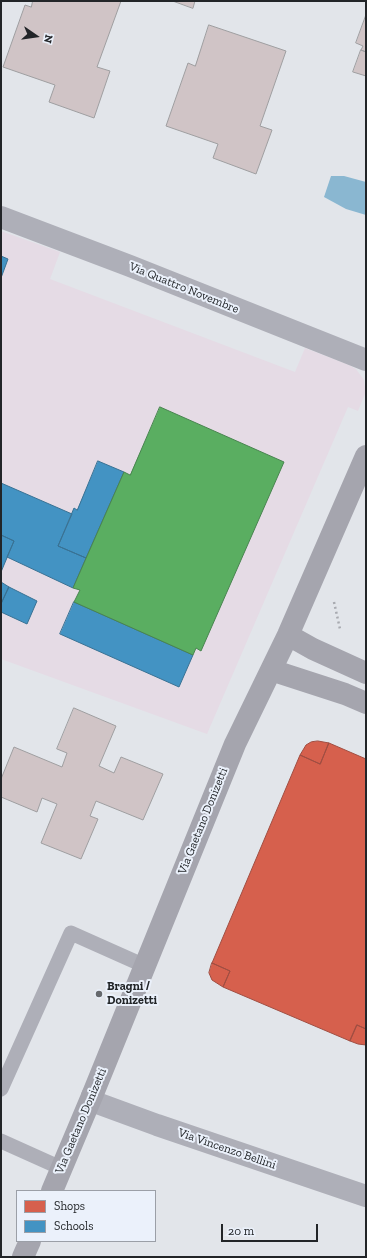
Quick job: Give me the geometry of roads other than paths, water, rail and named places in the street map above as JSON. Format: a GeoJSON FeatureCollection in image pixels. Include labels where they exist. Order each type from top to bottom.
{"type":"FeatureCollection","features":[{"type":"Feature","properties":{"kind":"street","name":"Via Quattro Novembre"},"geometry":{"type":"LineString","coordinates":[[1,217],[130,266],[366,360]]}},
{"type":"Feature","properties":{"kind":"street","name":"Via Gaetano Donizetti"},"geometry":{"type":"LineString","coordinates":[[52,1190],[235,744],[288,635],[366,456]]}},
{"type":"Feature","properties":{"kind":"street"},"geometry":{"type":"LineString","coordinates":[[288,635],[313,650],[366,673]]}},
{"type":"Feature","properties":{"kind":"street"},"geometry":{"type":"LineString","coordinates":[[271,670],[345,694],[366,703]]}},
{"type":"Feature","properties":{"kind":"street","name":"Via Vincenzo Bellini"},"geometry":{"type":"LineString","coordinates":[[92,1096],[97,1103],[157,1126],[366,1196]]}},
{"type":"Feature","properties":{"kind":"street"},"geometry":{"type":"LineString","coordinates":[[24,1257],[30,1242]]}},
{"type":"Feature","properties":{"kind":"lane"},"geometry":{"type":"LineString","coordinates":[[1,1089],[70,934],[145,966]]}},
{"type":"Feature","properties":{"kind":"lane"},"geometry":{"type":"LineString","coordinates":[[1,1141],[61,1168]]}},
{"type":"Feature","properties":{"kind":"water"},"geometry":{"type":"Polygon","coordinates":[[[331,176],[344,176],[366,182],[366,215],[346,209],[324,197],[331,176]]]}},
{"type":"Feature","properties":{"kind":"place","name":"Bragni / Donizetti"},"geometry":{"type":"Point","coordinates":[99,994]}}]}
